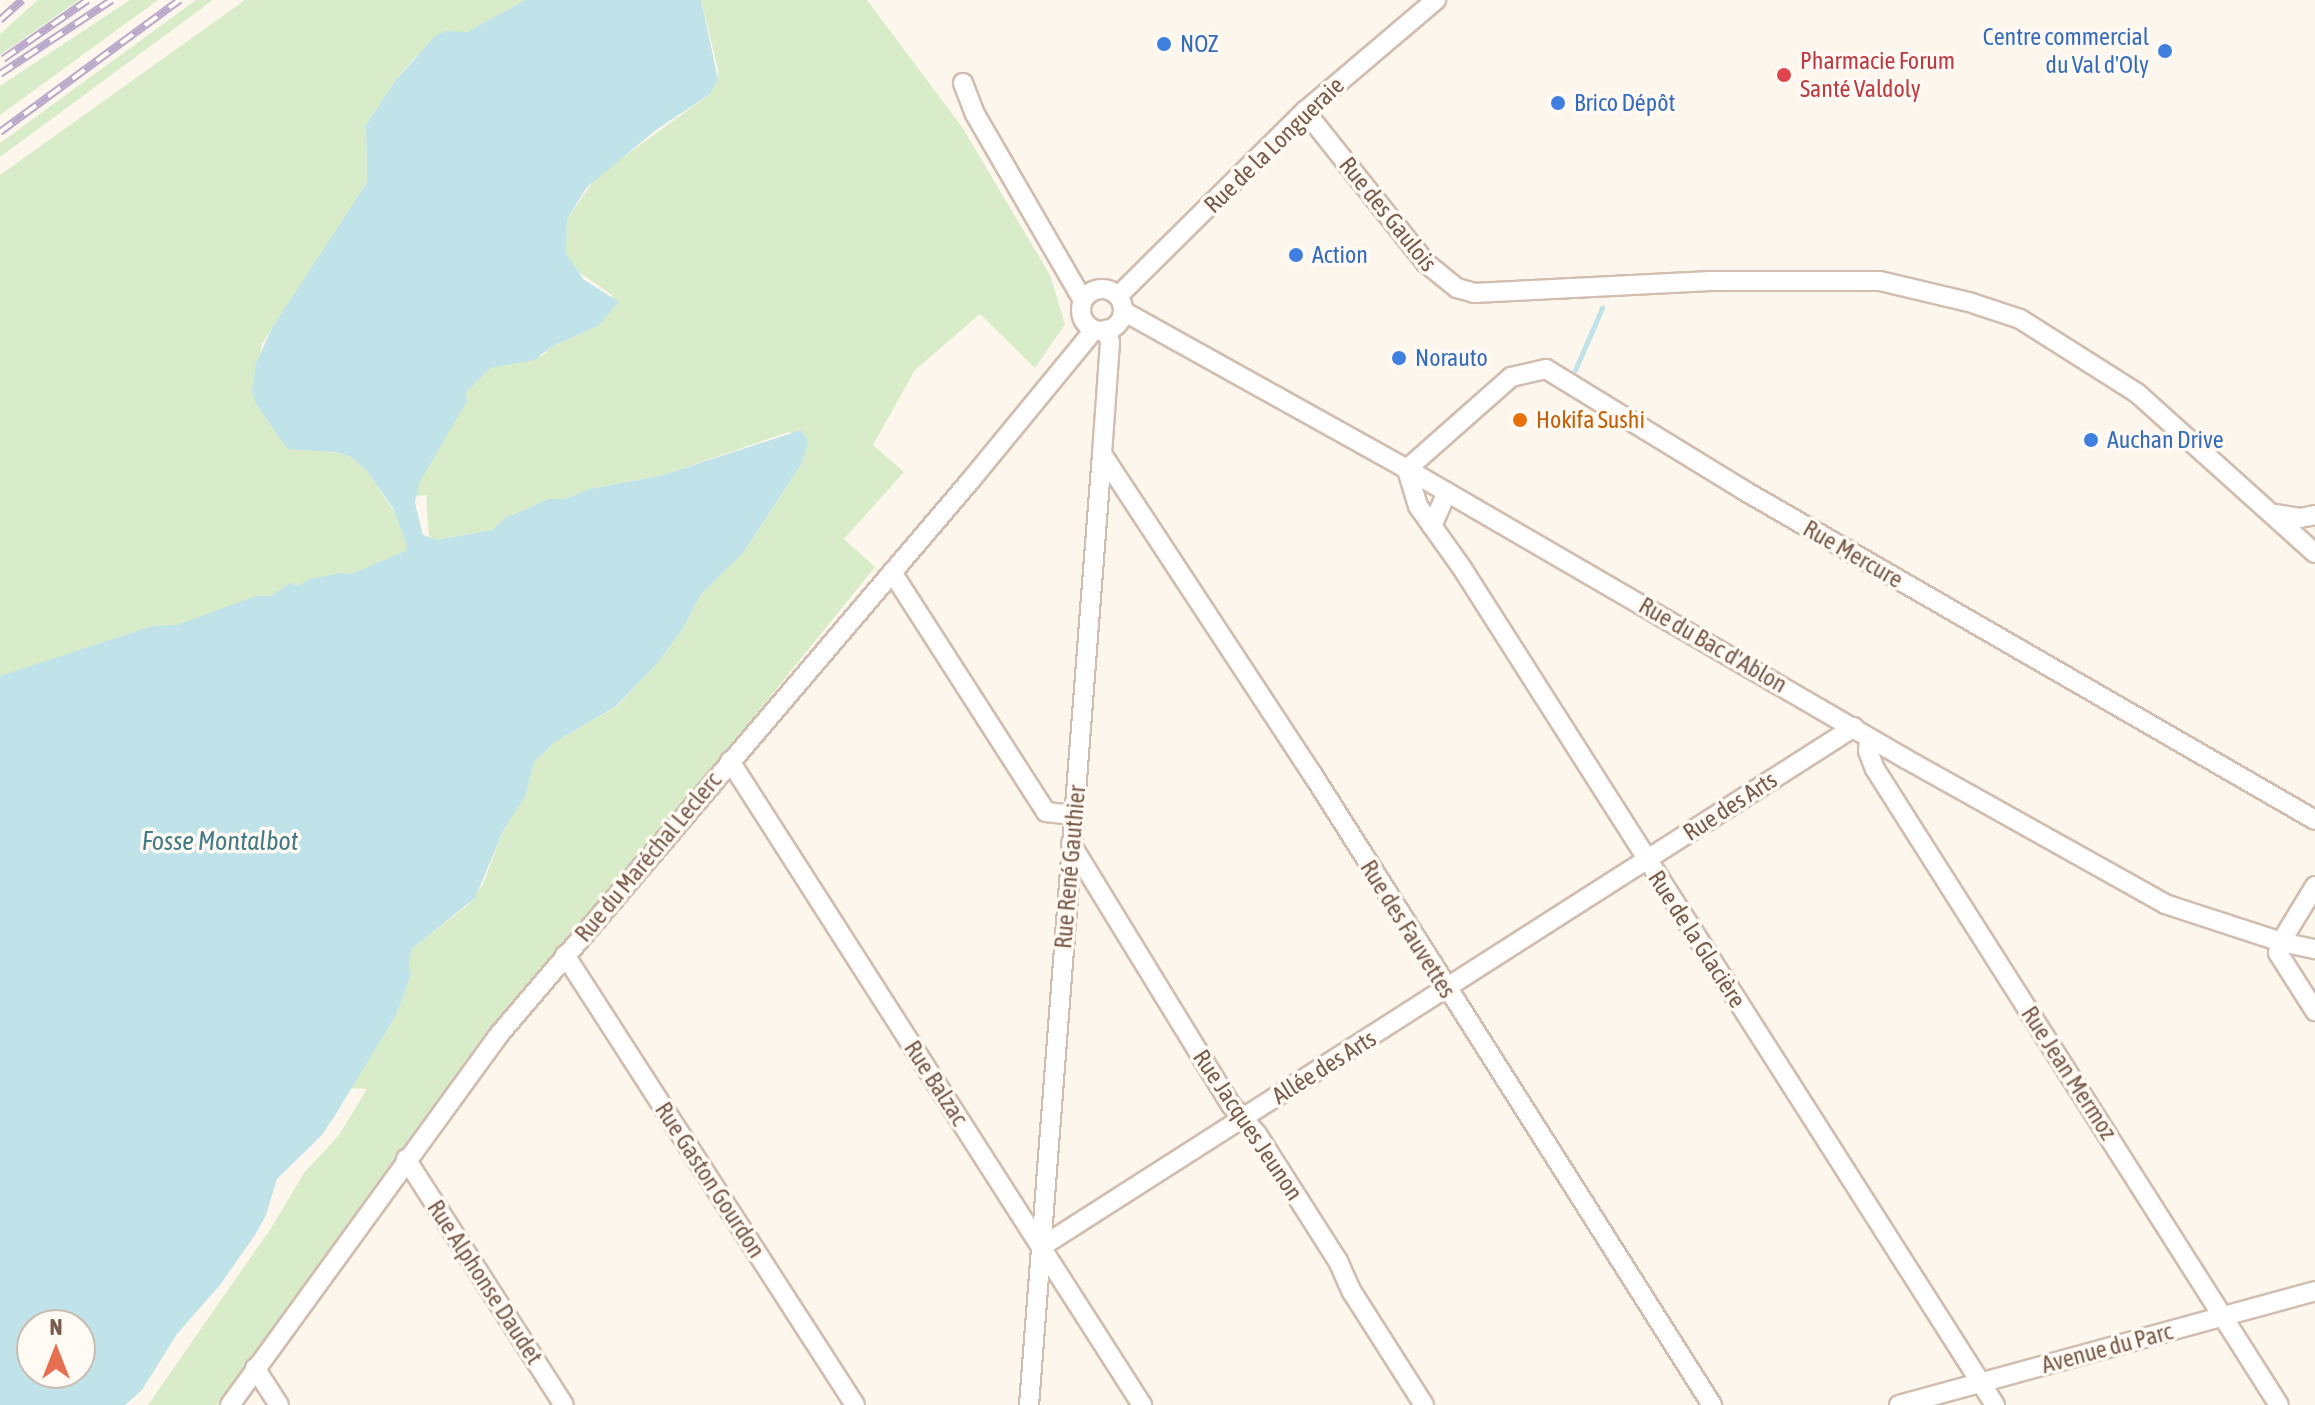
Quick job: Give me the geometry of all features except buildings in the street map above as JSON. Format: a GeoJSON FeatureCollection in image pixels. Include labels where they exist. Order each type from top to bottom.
{"type":"FeatureCollection","features":[{"type":"Feature","properties":{"kind":"street","name":"Rue de la Longueraie"},"geometry":{"type":"LineString","coordinates":[[1120,304],[1305,111],[1436,0]]}},
{"type":"Feature","properties":{"kind":"street"},"geometry":{"type":"LineString","coordinates":[[963,83],[975,114],[1083,300],[1083,319],[1100,330],[1118,324],[1120,304],[1100,289],[1083,300]]}},
{"type":"Feature","properties":{"kind":"street","name":"Rue des Gaulois"},"geometry":{"type":"LineString","coordinates":[[1305,111],[1426,263],[1457,288],[1474,293],[1583,290],[1711,281],[1880,281],[1982,306],[2031,325],[2137,393],[2313,548]]}},
{"type":"Feature","properties":{"kind":"street","name":"Rue du Bac d'Ablon"},"geometry":{"type":"LineString","coordinates":[[1120,304],[2165,904],[2281,942],[2315,949]]}},
{"type":"Feature","properties":{"kind":"street","name":"Rue René Gauthier"},"geometry":{"type":"LineString","coordinates":[[1029,1405],[1110,342],[1100,330]]}},
{"type":"Feature","properties":{"kind":"street","name":"Rue du Maréchal Leclerc"},"geometry":{"type":"LineString","coordinates":[[230,1405],[497,1037],[1100,330]]}},
{"type":"Feature","properties":{"kind":"street","name":"Rue Mercure"},"geometry":{"type":"LineString","coordinates":[[1407,469],[1511,377],[1546,369],[1758,499],[2315,820]]}},
{"type":"Feature","properties":{"kind":"street","name":"Rue des Fauvettes"},"geometry":{"type":"LineString","coordinates":[[1102,454],[1313,775],[1446,991],[1712,1405]]}},
{"type":"Feature","properties":{"kind":"street","name":"Rue de la Glacière"},"geometry":{"type":"LineString","coordinates":[[1407,469],[1418,506],[1995,1405]]}},
{"type":"Feature","properties":{"kind":"street"},"geometry":{"type":"LineString","coordinates":[[1432,526],[1447,492]]}},
{"type":"Feature","properties":{"kind":"street"},"geometry":{"type":"LineString","coordinates":[[2272,513],[2291,518],[2315,515]]}},
{"type":"Feature","properties":{"kind":"street"},"geometry":{"type":"LineString","coordinates":[[892,572],[1046,812],[1074,815]]}},
{"type":"Feature","properties":{"kind":"street","name":"Rue des Arts"},"geometry":{"type":"LineString","coordinates":[[1446,991],[1647,860],[1861,732]]}},
{"type":"Feature","properties":{"kind":"street","name":"Rue Jean Mermoz"},"geometry":{"type":"LineString","coordinates":[[1861,732],[1875,769],[2279,1405]]}},
{"type":"Feature","properties":{"kind":"street","name":"Rue Balzac"},"geometry":{"type":"LineString","coordinates":[[730,761],[1142,1405]]}},
{"type":"Feature","properties":{"kind":"street","name":"Rue Jacques Jeunon"},"geometry":{"type":"LineString","coordinates":[[1071,844],[1231,1105],[1244,1117],[1338,1261],[1352,1292],[1424,1405]]}},
{"type":"Feature","properties":{"kind":"street"},"geometry":{"type":"LineString","coordinates":[[2315,886],[2281,942],[2278,953],[2315,1011]]}},
{"type":"Feature","properties":{"kind":"street","name":"Rue Gaston Gourdon"},"geometry":{"type":"LineString","coordinates":[[565,955],[855,1405]]}},
{"type":"Feature","properties":{"kind":"street","name":"Allée des Arts"},"geometry":{"type":"LineString","coordinates":[[1041,1247],[1446,991]]}},
{"type":"Feature","properties":{"kind":"street","name":"Rue Alphonse Daudet"},"geometry":{"type":"LineString","coordinates":[[406,1159],[564,1405]]}},
{"type":"Feature","properties":{"kind":"street","name":"Avenue du Parc"},"geometry":{"type":"LineString","coordinates":[[1899,1405],[2315,1291]]}},
{"type":"Feature","properties":{"kind":"street"},"geometry":{"type":"LineString","coordinates":[[255,1368],[279,1405]]}},
{"type":"Feature","properties":{"kind":"green space"},"geometry":{"type":"Polygon","coordinates":[[[38,0],[79,0],[0,55],[0,34],[38,0]]]}},
{"type":"Feature","properties":{"kind":"green space"},"geometry":{"type":"Polygon","coordinates":[[[130,0],[158,0],[0,115],[0,86],[130,0]]]}},
{"type":"Feature","properties":{"kind":"green space"},"geometry":{"type":"Polygon","coordinates":[[[196,0],[213,0],[0,157],[0,143],[196,0]]]}},
{"type":"Feature","properties":{"kind":"green space"},"geometry":{"type":"Polygon","coordinates":[[[245,0],[525,0],[467,32],[457,32],[415,57],[395,81],[366,125],[367,182],[262,344],[254,380],[256,404],[279,437],[351,457],[367,471],[398,517],[407,545],[405,551],[350,575],[0,678],[0,175],[245,0]]]}},
{"type":"Feature","properties":{"kind":"green space"},"geometry":{"type":"Polygon","coordinates":[[[701,0],[867,0],[962,127],[1050,275],[1065,324],[1035,368],[980,314],[915,370],[873,445],[904,472],[844,539],[875,567],[377,1183],[217,1405],[148,1405],[271,1228],[304,1173],[339,1135],[367,1089],[350,1088],[396,1015],[411,975],[409,960],[413,948],[469,904],[483,884],[503,831],[525,797],[534,762],[555,742],[616,707],[655,666],[682,630],[701,594],[743,553],[802,463],[808,441],[789,432],[660,476],[589,489],[565,499],[550,499],[505,518],[492,530],[436,540],[429,540],[426,495],[412,497],[428,456],[471,377],[496,363],[542,356],[553,346],[598,326],[612,295],[577,271],[566,253],[567,219],[596,177],[710,94],[718,79],[718,69],[701,0]]]}},
{"type":"Feature","properties":{"kind":"water","name":"Fosse Montalbot"},"geometry":{"type":"Polygon","coordinates":[[[525,0],[701,0],[718,79],[710,94],[656,130],[587,187],[567,219],[566,253],[583,279],[619,302],[598,326],[553,346],[534,360],[490,368],[466,392],[467,401],[419,483],[415,503],[423,535],[436,540],[492,530],[505,518],[549,499],[565,499],[589,489],[660,476],[801,430],[808,441],[802,463],[743,553],[701,594],[682,630],[655,666],[615,707],[555,742],[534,762],[525,797],[503,831],[475,898],[413,948],[409,960],[411,975],[396,1015],[334,1117],[322,1135],[277,1179],[266,1215],[255,1235],[220,1285],[177,1334],[142,1390],[125,1405],[0,1405],[0,676],[152,626],[177,625],[256,596],[271,596],[290,583],[298,586],[310,579],[351,574],[405,551],[407,545],[393,508],[367,471],[351,457],[335,452],[287,449],[256,404],[252,391],[256,363],[272,328],[367,182],[366,125],[395,81],[436,35],[446,31],[467,32],[525,0]]]}},
{"type":"Feature","properties":{"kind":"waterway"},"geometry":{"type":"LineString","coordinates":[[1575,370],[1602,308]]}},
{"type":"Feature","properties":{"kind":"railway"},"geometry":{"type":"LineString","coordinates":[[0,20],[22,0]]}},
{"type":"Feature","properties":{"kind":"railway"},"geometry":{"type":"LineString","coordinates":[[3,59],[88,0]]}},
{"type":"Feature","properties":{"kind":"railway"},"geometry":{"type":"LineString","coordinates":[[0,74],[112,0]]}},
{"type":"Feature","properties":{"kind":"railway"},"geometry":{"type":"LineString","coordinates":[[0,132],[180,0]]}},
{"type":"Feature","properties":{"kind":"place","name":"NOZ"},"geometry":{"type":"Point","coordinates":[1164,44]}},
{"type":"Feature","properties":{"kind":"place","name":"Centre commercial du Val d'Oly"},"geometry":{"type":"Point","coordinates":[2165,51]}},
{"type":"Feature","properties":{"kind":"place","name":"Pharmacie Forum Santé Valdoly"},"geometry":{"type":"Point","coordinates":[1784,75]}},
{"type":"Feature","properties":{"kind":"place","name":"Brico Dépôt"},"geometry":{"type":"Point","coordinates":[1558,103]}},
{"type":"Feature","properties":{"kind":"place","name":"Action"},"geometry":{"type":"Point","coordinates":[1296,255]}},
{"type":"Feature","properties":{"kind":"place","name":"Norauto"},"geometry":{"type":"Point","coordinates":[1399,358]}},
{"type":"Feature","properties":{"kind":"place","name":"Hokifa Sushi"},"geometry":{"type":"Point","coordinates":[1520,420]}},
{"type":"Feature","properties":{"kind":"place","name":"Auchan Drive"},"geometry":{"type":"Point","coordinates":[2091,440]}}]}
